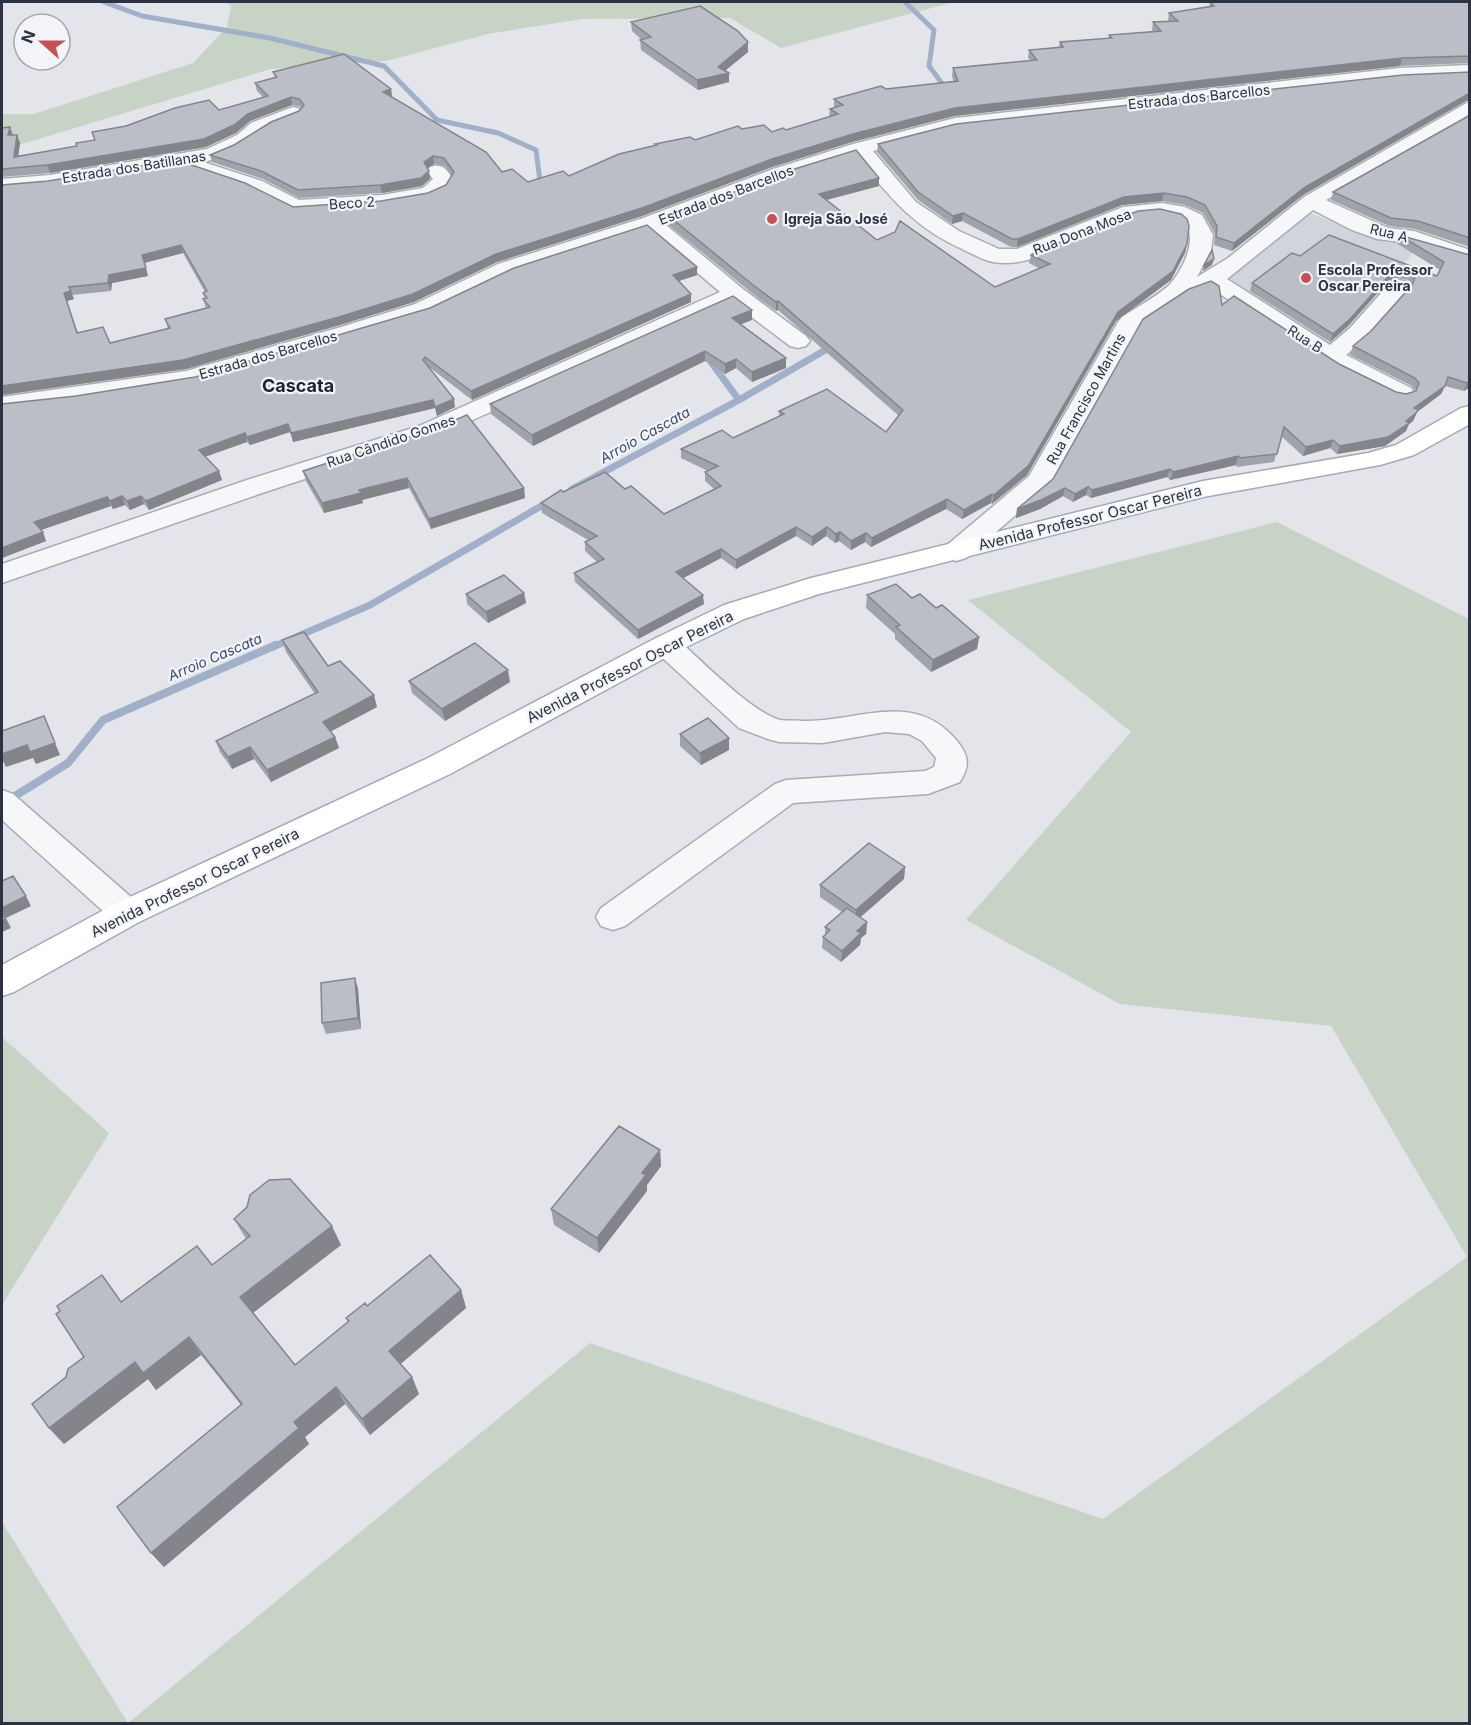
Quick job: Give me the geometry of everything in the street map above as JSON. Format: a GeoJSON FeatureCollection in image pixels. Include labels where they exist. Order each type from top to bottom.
{"type":"FeatureCollection","features":[{"type":"Feature","properties":{"kind":"main road","name":"Avenida Professor Oscar Pereira"},"geometry":{"type":"LineString","coordinates":[[2,982],[127,913],[440,766],[666,645],[734,612],[811,587],[1203,489],[1371,460],[1405,450],[1470,413]]}},
{"type":"Feature","properties":{"kind":"street","name":"Estrada dos Barcellos"},"geometry":{"type":"LineString","coordinates":[[2,404],[188,378],[423,309],[506,269],[651,223],[780,174],[860,148],[955,124],[1400,74],[1470,71]]}},
{"type":"Feature","properties":{"kind":"street","name":"Rua Francisco Martins"},"geometry":{"type":"LineString","coordinates":[[956,552],[1040,480],[1130,322],[1178,290],[1212,279],[1236,263],[1311,201],[1463,114],[1470,107]]}},
{"type":"Feature","properties":{"kind":"street","name":"Estrada dos Batillanas"},"geometry":{"type":"LineString","coordinates":[[2,185],[50,181],[212,154],[244,139],[258,127],[293,113]]}},
{"type":"Feature","properties":{"kind":"street","name":"Rua Dona Mosa"},"geometry":{"type":"LineString","coordinates":[[860,148],[909,206],[951,236],[996,256],[1020,255],[1131,212],[1162,209],[1177,212],[1194,220],[1202,235],[1200,251],[1178,290]]}},
{"type":"Feature","properties":{"kind":"street","name":"Beco 2"},"geometry":{"type":"LineString","coordinates":[[182,159],[198,167],[255,185],[295,207],[382,201],[429,193],[439,187],[443,179],[438,171]]}},
{"type":"Feature","properties":{"kind":"street","name":"Rua A"},"geometry":{"type":"LineString","coordinates":[[1311,201],[1360,225],[1385,234],[1406,236],[1470,257]]}},
{"type":"Feature","properties":{"kind":"street"},"geometry":{"type":"LineString","coordinates":[[651,223],[735,294],[798,341]]}},
{"type":"Feature","properties":{"kind":"street","name":"Rua B"},"geometry":{"type":"LineString","coordinates":[[1212,279],[1329,355],[1402,393]]}},
{"type":"Feature","properties":{"kind":"street"},"geometry":{"type":"LineString","coordinates":[[1329,355],[1352,340],[1389,295],[1399,287]]}},
{"type":"Feature","properties":{"kind":"street","name":"Rua Cândido Gomes"},"geometry":{"type":"LineString","coordinates":[[2,574],[259,484],[428,431],[735,294]]}},
{"type":"Feature","properties":{"kind":"street"},"geometry":{"type":"LineString","coordinates":[[613,917],[786,792],[928,782],[949,774],[952,756],[933,733],[914,724],[885,721],[823,732],[801,732],[779,731],[750,720],[666,645]]}},
{"type":"Feature","properties":{"kind":"street"},"geometry":{"type":"LineString","coordinates":[[2,802],[127,913]]}},
{"type":"Feature","properties":{"kind":"shaded area","name":"Escola Professor Oscar Pereira"},"geometry":{"type":"Polygon","coordinates":[[[1305,211],[1372,237],[1390,240],[1416,250],[1391,277],[1393,286],[1337,347],[1289,327],[1219,279],[1263,251],[1267,242],[1305,211]]]}},
{"type":"Feature","properties":{"kind":"green space"},"geometry":{"type":"Polygon","coordinates":[[[225,2],[954,2],[781,48],[730,18],[583,19],[488,34],[386,61],[271,69],[2,150],[2,114],[34,114],[193,63],[227,27],[231,6],[225,2]]]}},
{"type":"Feature","properties":{"kind":"green space"},"geometry":{"type":"Polygon","coordinates":[[[1277,522],[1469,619],[1469,1723],[128,1723],[590,1343],[1103,1519],[1467,1257],[1331,1026],[1120,1004],[966,920],[1131,732],[968,600],[1277,522]]]}},
{"type":"Feature","properties":{"kind":"green space"},"geometry":{"type":"Polygon","coordinates":[[[2,1037],[109,1133],[2,1305],[2,1037]]]}},
{"type":"Feature","properties":{"kind":"green space"},"geometry":{"type":"Polygon","coordinates":[[[2,1522],[128,1723],[2,1723],[2,1522]]]}},
{"type":"Feature","properties":{"kind":"building"},"geometry":{"type":"Polygon","coordinates":[[[1210,2],[1470,2],[1470,56],[1402,58],[955,108],[853,134],[772,159],[642,208],[496,254],[413,294],[339,317],[183,360],[2,386],[2,185],[48,181],[177,160],[245,183],[293,207],[381,201],[428,193],[446,185],[454,172],[444,158],[433,156],[424,162],[429,171],[421,178],[380,185],[298,190],[261,171],[210,155],[234,145],[271,122],[299,111],[304,105],[299,99],[291,97],[248,114],[234,125],[204,139],[47,165],[2,169],[2,128],[10,127],[8,135],[17,135],[14,157],[77,146],[76,143],[95,140],[92,132],[126,126],[175,108],[209,100],[219,110],[268,96],[255,83],[277,77],[273,72],[344,54],[391,89],[383,92],[486,152],[502,172],[512,169],[528,182],[563,171],[569,176],[619,154],[690,137],[695,140],[738,126],[742,129],[764,125],[772,132],[783,128],[786,130],[838,114],[830,109],[843,105],[834,99],[881,86],[886,89],[958,81],[953,68],[1037,60],[1029,50],[1063,47],[1060,42],[1161,31],[1153,22],[1178,21],[1169,13],[1214,6],[1210,2]],[[181,245],[142,255],[146,268],[109,275],[108,283],[69,287],[71,291],[64,293],[77,333],[103,327],[110,343],[170,328],[165,319],[210,307],[203,299],[207,298],[203,293],[207,291],[181,245]]]}},
{"type":"Feature","properties":{"kind":"building"},"geometry":{"type":"Polygon","coordinates":[[[700,6],[738,31],[748,42],[718,67],[729,73],[697,80],[640,40],[651,37],[631,22],[700,6]]]}},
{"type":"Feature","properties":{"kind":"building"},"geometry":{"type":"Polygon","coordinates":[[[1470,72],[1470,93],[1305,187],[1234,243],[1216,237],[1217,226],[1205,205],[1187,197],[1164,193],[1124,197],[1018,239],[1012,239],[963,213],[953,216],[918,192],[878,144],[956,124],[1403,75],[1470,72]]]}},
{"type":"Feature","properties":{"kind":"building"},"geometry":{"type":"Polygon","coordinates":[[[1470,115],[1470,238],[1418,221],[1391,218],[1333,192],[1470,115]]]}},
{"type":"Feature","properties":{"kind":"building"},"geometry":{"type":"Polygon","coordinates":[[[856,150],[879,178],[819,194],[877,240],[895,232],[900,221],[995,287],[1050,264],[1031,255],[1038,251],[1138,211],[1160,209],[1181,214],[1187,219],[1189,226],[1187,244],[1173,271],[1118,312],[1029,465],[994,495],[964,510],[947,499],[872,538],[866,533],[851,541],[840,532],[836,534],[827,527],[812,537],[796,527],[736,560],[721,549],[676,572],[703,595],[638,630],[574,573],[604,559],[585,542],[597,536],[541,503],[561,490],[563,492],[605,472],[625,489],[631,486],[664,514],[721,486],[705,472],[718,466],[681,449],[722,430],[733,438],[784,414],[779,411],[827,389],[886,432],[903,410],[778,301],[776,302],[753,285],[670,217],[788,171],[856,150]]]}},
{"type":"Feature","properties":{"kind":"building"},"geometry":{"type":"Polygon","coordinates":[[[647,225],[697,267],[673,275],[691,294],[471,391],[425,357],[423,360],[454,399],[435,407],[433,400],[291,433],[288,424],[247,437],[245,433],[199,450],[219,471],[146,501],[141,496],[127,501],[122,496],[110,501],[107,497],[34,522],[43,532],[2,548],[2,404],[76,396],[195,377],[430,308],[514,268],[647,225]]]}},
{"type":"Feature","properties":{"kind":"building"},"geometry":{"type":"Polygon","coordinates":[[[1329,235],[1437,276],[1444,262],[1399,235],[1470,255],[1470,381],[1467,383],[1448,377],[1445,386],[1414,408],[1418,409],[1406,421],[1409,423],[1388,437],[1340,446],[1333,440],[1306,447],[1284,427],[1277,454],[1240,458],[1238,456],[1173,472],[1170,469],[1092,490],[1088,487],[1075,494],[1065,488],[1017,509],[1053,479],[1143,319],[1189,289],[1211,281],[1219,286],[1222,305],[1234,296],[1339,364],[1396,392],[1406,394],[1416,391],[1419,383],[1415,378],[1353,346],[1371,331],[1412,285],[1415,278],[1410,272],[1401,270],[1392,272],[1351,318],[1333,334],[1252,283],[1292,253],[1300,256],[1329,235]]]}},
{"type":"Feature","properties":{"kind":"building"},"geometry":{"type":"Polygon","coordinates":[[[1212,250],[1214,259],[1204,265],[1212,250]]]}},
{"type":"Feature","properties":{"kind":"building"},"geometry":{"type":"Polygon","coordinates":[[[733,296],[752,310],[732,318],[786,358],[752,372],[736,359],[725,364],[705,351],[532,435],[490,404],[733,296]]]}},
{"type":"Feature","properties":{"kind":"building"},"geometry":{"type":"Polygon","coordinates":[[[467,415],[524,488],[429,519],[407,478],[359,490],[361,493],[322,503],[303,471],[436,428],[467,415]]]}},
{"type":"Feature","properties":{"kind":"building"},"geometry":{"type":"Polygon","coordinates":[[[504,575],[524,593],[486,612],[466,594],[504,575]]]}},
{"type":"Feature","properties":{"kind":"building"},"geometry":{"type":"Polygon","coordinates":[[[896,584],[912,598],[920,594],[936,608],[942,605],[979,637],[933,660],[896,627],[900,625],[867,595],[896,584]]]}},
{"type":"Feature","properties":{"kind":"building"},"geometry":{"type":"Polygon","coordinates":[[[304,632],[328,666],[340,661],[374,695],[323,722],[335,737],[267,770],[250,747],[228,757],[216,741],[318,692],[282,640],[304,632]]]}},
{"type":"Feature","properties":{"kind":"building"},"geometry":{"type":"Polygon","coordinates":[[[475,643],[508,670],[442,709],[409,681],[475,643]]]}},
{"type":"Feature","properties":{"kind":"building"},"geometry":{"type":"Polygon","coordinates":[[[44,716],[55,743],[30,752],[27,745],[2,754],[2,731],[44,716]]]}},
{"type":"Feature","properties":{"kind":"building"},"geometry":{"type":"Polygon","coordinates":[[[708,718],[729,738],[700,753],[680,734],[708,718]]]}},
{"type":"Feature","properties":{"kind":"building"},"geometry":{"type":"Polygon","coordinates":[[[869,843],[905,867],[856,910],[820,885],[869,843]]]}},
{"type":"Feature","properties":{"kind":"building"},"geometry":{"type":"Polygon","coordinates":[[[13,876],[26,896],[2,908],[2,881],[13,876]]]}},
{"type":"Feature","properties":{"kind":"building"},"geometry":{"type":"Polygon","coordinates":[[[847,908],[867,922],[857,931],[861,933],[842,951],[823,937],[830,930],[825,927],[847,908]]]}},
{"type":"Feature","properties":{"kind":"building"},"geometry":{"type":"Polygon","coordinates":[[[355,978],[358,1018],[322,1023],[321,983],[355,978]]]}},
{"type":"Feature","properties":{"kind":"building"},"geometry":{"type":"Polygon","coordinates":[[[619,1126],[660,1150],[642,1173],[646,1175],[597,1238],[551,1209],[619,1126]]]}},
{"type":"Feature","properties":{"kind":"building"},"geometry":{"type":"Polygon","coordinates":[[[290,1179],[332,1226],[240,1297],[295,1365],[349,1321],[346,1318],[365,1303],[367,1306],[430,1255],[461,1290],[389,1351],[412,1377],[362,1419],[336,1387],[294,1422],[299,1428],[151,1553],[117,1507],[242,1404],[189,1337],[143,1373],[135,1362],[49,1428],[32,1404],[66,1377],[68,1369],[84,1357],[56,1314],[60,1311],[57,1306],[102,1275],[121,1302],[197,1246],[212,1265],[250,1236],[234,1219],[247,1207],[250,1195],[269,1180],[290,1179]]]}},
{"type":"Feature","properties":{"kind":"waterway"},"geometry":{"type":"LineString","coordinates":[[104,2],[142,16],[270,38],[384,66],[437,120],[498,133],[536,150],[541,189]]}},
{"type":"Feature","properties":{"kind":"waterway","name":"Arroio Cascata"},"geometry":{"type":"LineString","coordinates":[[905,2],[934,30],[929,66],[947,90]]}},
{"type":"Feature","properties":{"kind":"waterway","name":"Arroio Cascata"},"geometry":{"type":"LineString","coordinates":[[739,400],[834,345]]}},
{"type":"Feature","properties":{"kind":"waterway"},"geometry":{"type":"LineString","coordinates":[[711,362],[739,400]]}},
{"type":"Feature","properties":{"kind":"waterway","name":"Arroio Cascata"},"geometry":{"type":"LineString","coordinates":[[572,489],[739,400]]}},
{"type":"Feature","properties":{"kind":"waterway","name":"Arroio Cascata"},"geometry":{"type":"LineString","coordinates":[[273,647],[370,605],[550,501]]}},
{"type":"Feature","properties":{"kind":"waterway","name":"Arroio Cascata"},"geometry":{"type":"LineString","coordinates":[[2,804],[68,763],[103,720],[276,645]]}},
{"type":"Feature","properties":{"kind":"place","name":"Igreja São José"},"geometry":{"type":"Point","coordinates":[772,219]}},
{"type":"Feature","properties":{"kind":"place","name":"Escola Professor Oscar Pereira"},"geometry":{"type":"Point","coordinates":[1306,278]}},
{"type":"Feature","properties":{"kind":"district","name":"Cascata"},"geometry":{"type":"Point","coordinates":[298,386]}}]}
